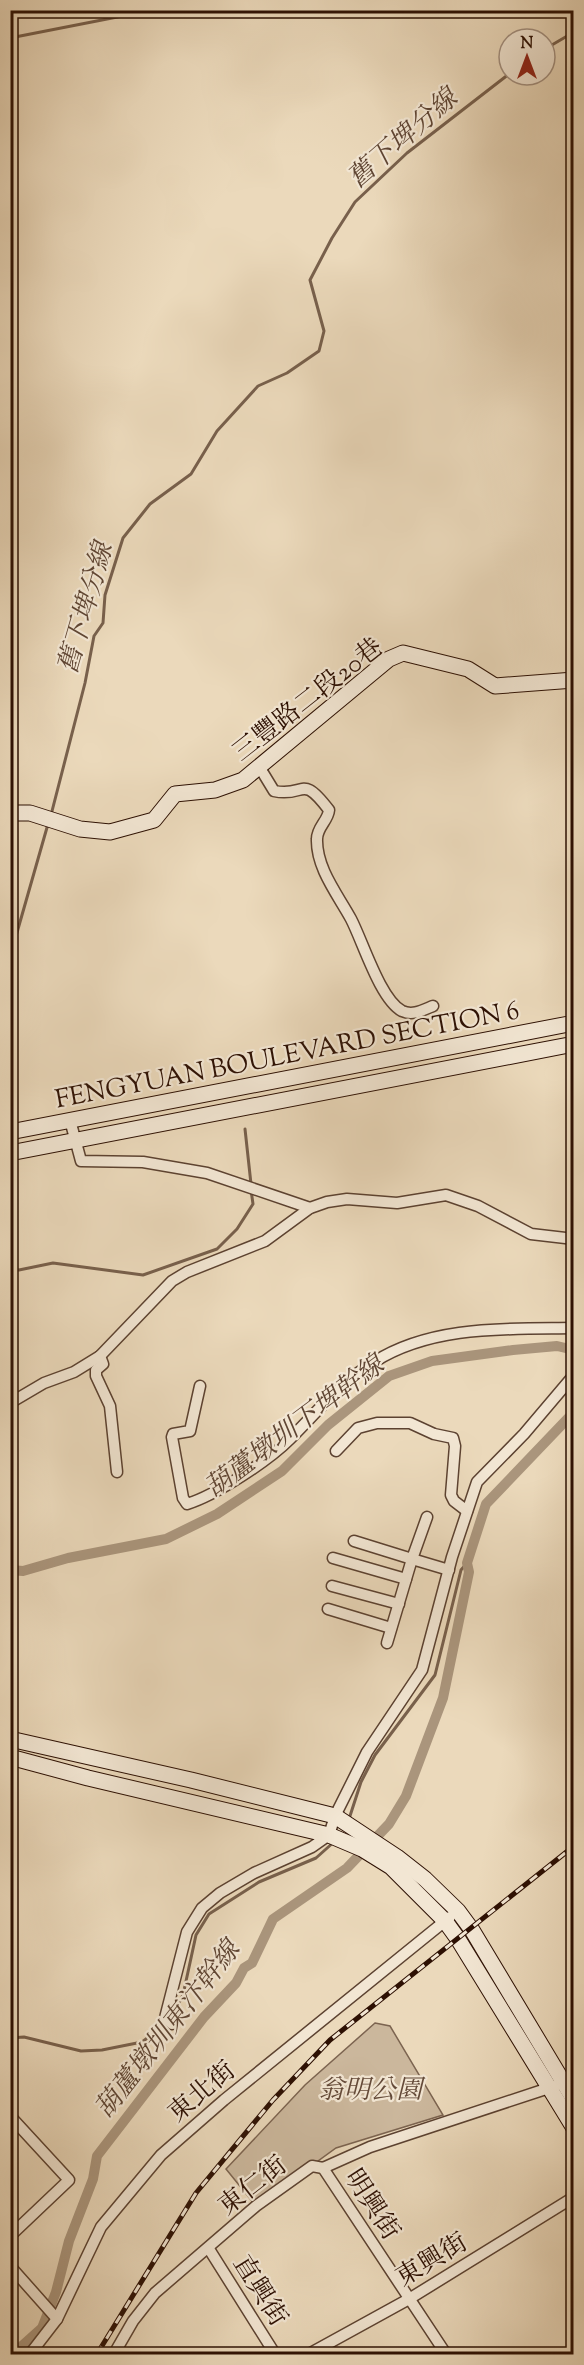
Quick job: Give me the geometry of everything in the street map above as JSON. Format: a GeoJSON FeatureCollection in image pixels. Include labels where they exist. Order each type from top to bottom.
{"type":"FeatureCollection","features":[{"type":"Feature","properties":{"kind":"street","name":"三豐路二段20巷"},"geometry":{"type":"LineString","coordinates":[[10,813],[30,813],[97,831],[116,831],[154,820],[175,794],[233,786],[260,768],[389,659],[400,654],[468,669],[495,686],[573,680]]}},
{"type":"Feature","properties":{"kind":"street"},"geometry":{"type":"LineString","coordinates":[[260,768],[274,791],[308,789],[315,792],[329,810],[318,831],[316,841],[321,857],[332,890],[351,920],[377,977],[393,1004],[409,1013],[433,1006]]}},
{"type":"Feature","properties":{"kind":"street","name":"FENGYUAN BOULEVARD SECTION 6"},"geometry":{"type":"LineString","coordinates":[[10,1132],[573,1023]]}},
{"type":"Feature","properties":{"kind":"street","name":"FENGYUAN BOULEVARD SECTION 6"},"geometry":{"type":"LineString","coordinates":[[10,1153],[573,1044]]}},
{"type":"Feature","properties":{"kind":"street"},"geometry":{"type":"LineString","coordinates":[[70,1120],[81,1161],[143,1162],[207,1173],[310,1208]]}},
{"type":"Feature","properties":{"kind":"street"},"geometry":{"type":"LineString","coordinates":[[10,1403],[44,1383],[74,1372],[100,1356],[172,1281],[187,1272],[265,1241],[310,1208],[337,1200],[397,1203],[446,1195],[478,1206],[531,1234],[573,1239]]}},
{"type":"Feature","properties":{"kind":"street"},"geometry":{"type":"LineString","coordinates":[[200,1386],[190,1431],[173,1434],[172,1437],[183,1498],[187,1504],[212,1494],[276,1450],[334,1392],[386,1355],[469,1331],[573,1328]]}},
{"type":"Feature","properties":{"kind":"street"},"geometry":{"type":"LineString","coordinates":[[100,1356],[102,1364],[96,1370],[96,1376],[110,1406],[117,1472]]}},
{"type":"Feature","properties":{"kind":"street"},"geometry":{"type":"LineString","coordinates":[[168,2020],[187,1932],[202,1908],[220,1893],[254,1873],[312,1847],[329,1835],[335,1816],[367,1752],[422,1670],[448,1570],[477,1482],[524,1434],[573,1376]]}},
{"type":"Feature","properties":{"kind":"street"},"geometry":{"type":"LineString","coordinates":[[336,1450],[358,1428],[377,1423],[410,1423],[434,1434],[453,1438],[455,1446],[451,1476],[452,1495],[454,1501],[467,1511]]}},
{"type":"Feature","properties":{"kind":"street"},"geometry":{"type":"LineString","coordinates":[[387,1643],[427,1517]]}},
{"type":"Feature","properties":{"kind":"street"},"geometry":{"type":"LineString","coordinates":[[354,1541],[448,1570]]}},
{"type":"Feature","properties":{"kind":"street"},"geometry":{"type":"LineString","coordinates":[[333,1558],[406,1579]]}},
{"type":"Feature","properties":{"kind":"street"},"geometry":{"type":"LineString","coordinates":[[332,1587],[399,1604]]}},
{"type":"Feature","properties":{"kind":"street"},"geometry":{"type":"LineString","coordinates":[[328,1609],[391,1628]]}},
{"type":"Feature","properties":{"kind":"street"},"geometry":{"type":"LineString","coordinates":[[10,1740],[191,1779],[335,1816],[394,1862],[445,1921],[556,2085],[573,2100]]}},
{"type":"Feature","properties":{"kind":"street"},"geometry":{"type":"LineString","coordinates":[[10,1757],[88,1778],[329,1835],[394,1862],[425,1879],[458,1911],[472,1930],[556,2085],[573,2128]]}},
{"type":"Feature","properties":{"kind":"street","name":"東北街"},"geometry":{"type":"LineString","coordinates":[[30,2355],[55,2316],[101,2227],[161,2155],[224,2100],[458,1911]]}},
{"type":"Feature","properties":{"kind":"street","name":"東仁街"},"geometry":{"type":"LineString","coordinates":[[114,2355],[133,2321],[155,2294],[256,2206],[312,2166],[323,2168],[370,2147],[556,2085]]}},
{"type":"Feature","properties":{"kind":"street"},"geometry":{"type":"LineString","coordinates":[[10,2116],[69,2180],[10,2236]]}},
{"type":"Feature","properties":{"kind":"street","name":"明興街"},"geometry":{"type":"LineString","coordinates":[[323,2168],[446,2355]]}},
{"type":"Feature","properties":{"kind":"street","name":"東興街"},"geometry":{"type":"LineString","coordinates":[[309,2355],[409,2299],[573,2198]]}},
{"type":"Feature","properties":{"kind":"street","name":"直興街"},"geometry":{"type":"LineString","coordinates":[[209,2249],[275,2355]]}},
{"type":"Feature","properties":{"kind":"street"},"geometry":{"type":"LineString","coordinates":[[10,2266],[55,2316]]}},
{"type":"Feature","properties":{"kind":"green space","name":"翁明公園"},"geometry":{"type":"Polygon","coordinates":[[[375,2023],[390,2026],[443,2115],[336,2148],[256,2206],[226,2169],[305,2085],[375,2023]]]}},
{"type":"Feature","properties":{"kind":"waterway"},"geometry":{"type":"LineString","coordinates":[[10,38],[153,10]]}},
{"type":"Feature","properties":{"kind":"waterway"},"geometry":{"type":"LineString","coordinates":[[205,10],[284,16],[344,10]]}},
{"type":"Feature","properties":{"kind":"waterway","name":"舊下埤分線"},"geometry":{"type":"LineString","coordinates":[[557,42],[574,32]]}},
{"type":"Feature","properties":{"kind":"waterway","name":"舊下埤分線"},"geometry":{"type":"LineString","coordinates":[[51,815],[85,683],[94,636],[103,623],[105,595],[123,538],[150,504],[191,474],[217,431],[258,386],[287,373],[319,351],[324,331],[310,280],[332,238],[355,202],[407,153],[497,83]]}},
{"type":"Feature","properties":{"kind":"waterway","name":"舊下埤分線"},"geometry":{"type":"LineString","coordinates":[[10,957],[48,824]]}},
{"type":"Feature","properties":{"kind":"waterway"},"geometry":{"type":"LineString","coordinates":[[245,1129],[251,1184]]}},
{"type":"Feature","properties":{"kind":"waterway"},"geometry":{"type":"LineString","coordinates":[[10,1268],[19,1270],[53,1263],[143,1275],[217,1249],[237,1229],[253,1204],[251,1190]]}},
{"type":"Feature","properties":{"kind":"waterway","name":"葫蘆墩圳下埤幹線"},"geometry":{"type":"LineString","coordinates":[[10,1570],[23,1571],[68,1558],[166,1539],[217,1514],[282,1471],[328,1425],[389,1376],[432,1361],[557,1346],[574,1350]]}},
{"type":"Feature","properties":{"kind":"waterway","name":"葫蘆墩圳東汴幹線"},"geometry":{"type":"LineString","coordinates":[[13,2354],[42,2328],[56,2292],[69,2241],[93,2179],[97,2156],[204,2017],[236,1983],[244,1968],[252,1963],[273,1919],[347,1868],[389,1824],[406,1796],[443,1698],[469,1572],[467,1563],[486,1504],[574,1412]]}},
{"type":"Feature","properties":{"kind":"waterway"},"geometry":{"type":"LineString","coordinates":[[349,1819],[361,1782],[375,1755],[435,1675],[461,1570],[467,1563]]}},
{"type":"Feature","properties":{"kind":"waterway"},"geometry":{"type":"LineString","coordinates":[[170,2020],[183,1995],[196,1935],[209,1914],[259,1882],[316,1858],[335,1841]]}},
{"type":"Feature","properties":{"kind":"waterway"},"geometry":{"type":"LineString","coordinates":[[10,2038],[24,2037],[81,2051],[102,2050],[142,2042],[166,2024]]}},
{"type":"Feature","properties":{"kind":"railway"},"geometry":{"type":"LineString","coordinates":[[97,2354],[196,2193],[273,2100],[330,2040],[574,1846]]}}]}
